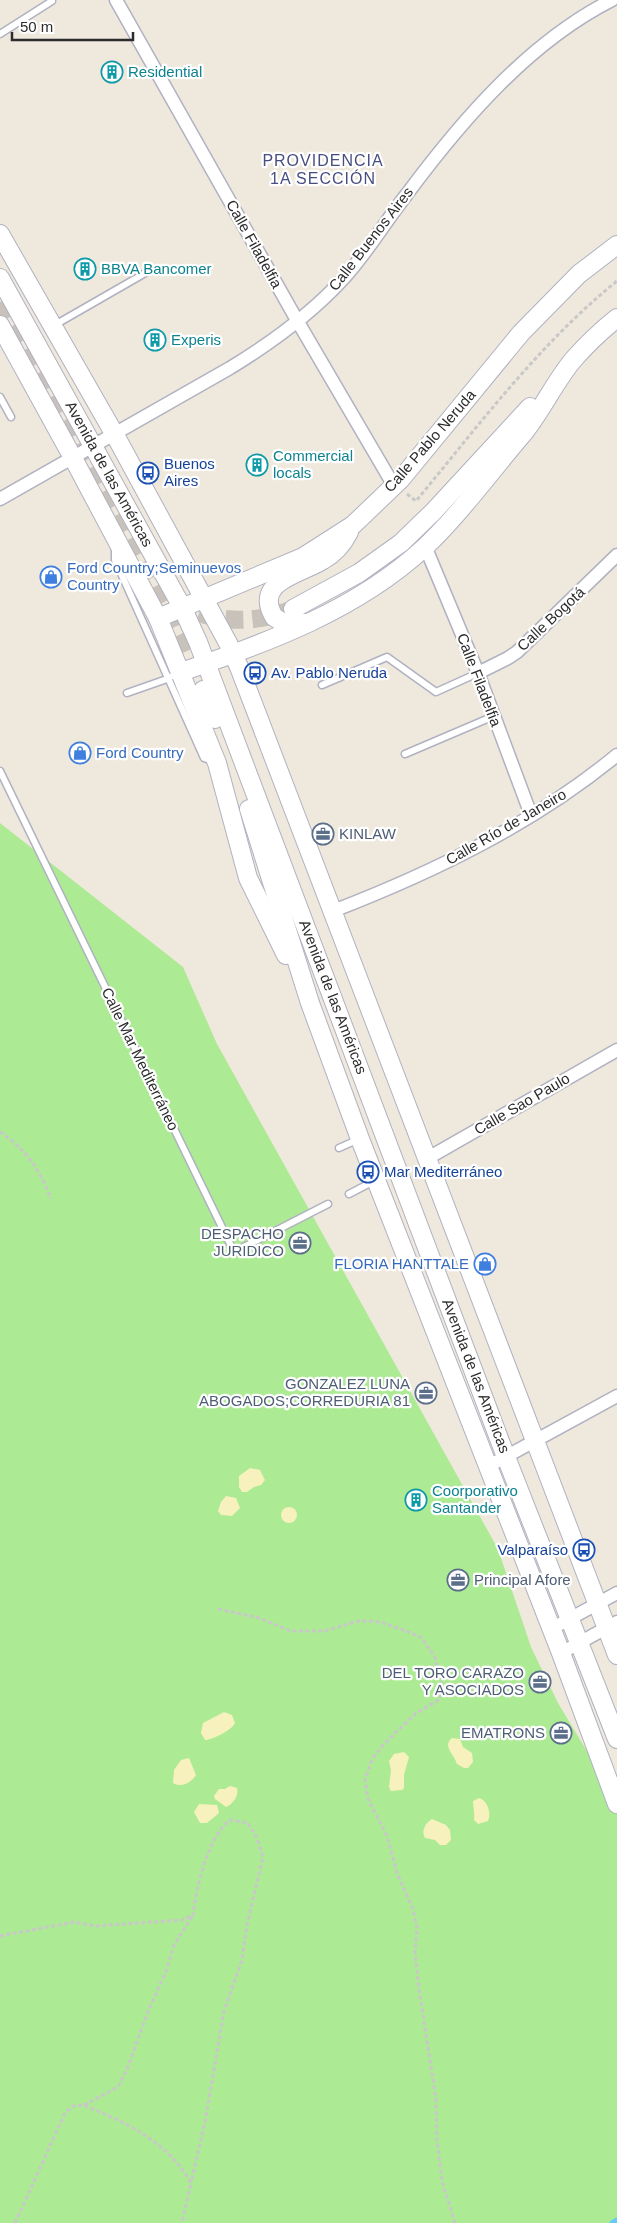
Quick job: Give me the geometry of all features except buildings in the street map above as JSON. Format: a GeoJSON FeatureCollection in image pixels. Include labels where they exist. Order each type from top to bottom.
{"type":"FeatureCollection","features":[{"type":"Feature","properties":{"kind":"main road","name":"Avenida de las Américas"},"geometry":{"type":"LineString","coordinates":[[0,234],[115,435],[232,654],[428,1158],[597,1604],[612,1625],[617,1655]]}},
{"type":"Feature","properties":{"kind":"main road","name":"Calle Pablo Neruda"},"geometry":{"type":"LineString","coordinates":[[158,618],[303,557],[353,525],[394,486],[521,333],[580,274],[617,245]]}},
{"type":"Feature","properties":{"kind":"main road","name":"Avenida de las Américas"},"geometry":{"type":"LineString","coordinates":[[0,278],[182,607],[206,663],[506,1457],[617,1739]]}},
{"type":"Feature","properties":{"kind":"main road"},"geometry":{"type":"LineString","coordinates":[[293,609],[359,573],[401,543],[433,512],[573,361],[617,318]]}},
{"type":"Feature","properties":{"kind":"main road","name":"Avenida de las Américas"},"geometry":{"type":"LineString","coordinates":[[2,333],[73,458],[158,618],[174,675],[217,763],[248,878],[310,1003]]}},
{"type":"Feature","properties":{"kind":"main road"},"geometry":{"type":"LineString","coordinates":[[174,675],[232,654],[330,614],[374,587],[425,546],[525,431],[573,361]]}},
{"type":"Feature","properties":{"kind":"main road"},"geometry":{"type":"LineString","coordinates":[[311,622],[288,623],[277,620],[270,610],[270,592],[278,582],[317,564],[332,553],[341,545],[353,525]]}},
{"type":"Feature","properties":{"kind":"main road","name":"Avenida de las Américas"},"geometry":{"type":"LineString","coordinates":[[203,690],[252,817],[310,1003],[360,1139],[561,1653],[617,1804]]}},
{"type":"Feature","properties":{"kind":"street","name":"Calle Filadelfia"},"geometry":{"type":"LineString","coordinates":[[116,0],[298,322],[394,486]]}},
{"type":"Feature","properties":{"kind":"street","name":"Calle Buenos Aires"},"geometry":{"type":"LineString","coordinates":[[0,499],[115,435],[264,348],[298,322],[343,279],[406,194],[473,111],[555,36],[612,0]]}},
{"type":"Feature","properties":{"kind":"street","name":"Calle Filadelfia"},"geometry":{"type":"LineString","coordinates":[[425,546],[478,673],[531,815]]}},
{"type":"Feature","properties":{"kind":"street","name":"Calle Bogotá"},"geometry":{"type":"LineString","coordinates":[[478,673],[517,652],[617,555]]}},
{"type":"Feature","properties":{"kind":"street","name":"Calle Río de Janeiro"},"geometry":{"type":"LineString","coordinates":[[333,911],[382,892],[474,849],[531,815],[617,755]]}},
{"type":"Feature","properties":{"kind":"street","name":"Calle Sao Paulo"},"geometry":{"type":"LineString","coordinates":[[428,1158],[617,1050]]}},
{"type":"Feature","properties":{"kind":"street"},"geometry":{"type":"LineString","coordinates":[[487,1467],[617,1396]]}},
{"type":"Feature","properties":{"kind":"street"},"geometry":{"type":"LineString","coordinates":[[551,1629],[617,1593]]}},
{"type":"Feature","properties":{"kind":"street"},"geometry":{"type":"LineString","coordinates":[[561,1653],[612,1625]]}},
{"type":"Feature","properties":{"kind":"lane"},"geometry":{"type":"LineString","coordinates":[[0,34],[52,1]]}},
{"type":"Feature","properties":{"kind":"lane"},"geometry":{"type":"LineString","coordinates":[[53,326],[147,272]]}},
{"type":"Feature","properties":{"kind":"lane"},"geometry":{"type":"LineString","coordinates":[[0,397],[11,417]]}},
{"type":"Feature","properties":{"kind":"lane"},"geometry":{"type":"LineString","coordinates":[[114,536],[115,560],[174,675],[127,693]]}},
{"type":"Feature","properties":{"kind":"lane"},"geometry":{"type":"LineString","coordinates":[[322,685],[386,658],[436,692],[478,673]]}},
{"type":"Feature","properties":{"kind":"lane"},"geometry":{"type":"LineString","coordinates":[[405,754],[494,716]]}},
{"type":"Feature","properties":{"kind":"lane","name":"Calle Mar Mediterráneo"},"geometry":{"type":"LineString","coordinates":[[0,771],[234,1252],[328,1204]]}},
{"type":"Feature","properties":{"kind":"lane"},"geometry":{"type":"LineString","coordinates":[[339,1148],[360,1139]]}},
{"type":"Feature","properties":{"kind":"lane"},"geometry":{"type":"LineString","coordinates":[[349,1194],[376,1180]]}},
{"type":"Feature","properties":{"kind":"path"},"geometry":{"type":"LineString","coordinates":[[394,486],[416,501],[550,342],[593,300],[617,281]]}},
{"type":"Feature","properties":{"kind":"path"},"geometry":{"type":"LineString","coordinates":[[0,1132],[11,1139],[32,1161],[42,1175],[51,1199]]}},
{"type":"Feature","properties":{"kind":"path"},"geometry":{"type":"LineString","coordinates":[[218,1609],[259,1618],[291,1631],[324,1631],[359,1621],[380,1622],[421,1637],[435,1657],[443,1691],[437,1701],[416,1713],[394,1733],[372,1759],[365,1780],[368,1800],[387,1836],[397,1872],[413,1909],[417,1927],[415,1952],[436,2099],[437,2141],[442,2181],[455,2223]]}},
{"type":"Feature","properties":{"kind":"path"},"geometry":{"type":"LineString","coordinates":[[15,2223],[65,2113],[73,2106],[83,2105],[118,2087],[128,2067],[147,2014],[167,1969],[174,1945],[193,1915],[200,1879],[221,1826],[230,1820],[248,1823],[257,1838],[262,1857],[247,1925],[242,1960],[224,2011],[205,2122],[182,2223]]}},
{"type":"Feature","properties":{"kind":"path"},"geometry":{"type":"LineString","coordinates":[[0,1936],[74,1922],[95,1926],[182,1920],[193,1915]]}},
{"type":"Feature","properties":{"kind":"path"},"geometry":{"type":"LineString","coordinates":[[83,2105],[146,2134],[182,2167],[191,2183]]}},
{"type":"Feature","properties":{"kind":"green space"},"geometry":{"type":"Polygon","coordinates":[[[0,823],[183,967],[217,1044],[498,1549],[531,1647],[558,1703],[617,1801],[617,2223],[0,2223],[0,823]]]}},
{"type":"Feature","properties":{"kind":"sand"},"geometry":{"type":"Polygon","coordinates":[[[250,1468],[260,1470],[265,1480],[261,1485],[247,1492],[242,1492],[239,1487],[239,1476],[250,1468]]]}},
{"type":"Feature","properties":{"kind":"sand"},"geometry":{"type":"Polygon","coordinates":[[[226,1496],[236,1498],[240,1508],[232,1516],[221,1515],[218,1511],[221,1502],[226,1496]]]}},
{"type":"Feature","properties":{"kind":"sand"},"geometry":{"type":"Polygon","coordinates":[[[286,1507],[292,1507],[297,1512],[295,1521],[286,1523],[281,1518],[281,1512],[286,1507]]]}},
{"type":"Feature","properties":{"kind":"sand"},"geometry":{"type":"Polygon","coordinates":[[[224,1712],[232,1715],[235,1723],[233,1726],[222,1734],[205,1740],[201,1733],[203,1723],[224,1712]]]}},
{"type":"Feature","properties":{"kind":"sand"},"geometry":{"type":"Polygon","coordinates":[[[452,1738],[460,1739],[463,1747],[472,1753],[473,1762],[468,1768],[457,1764],[448,1747],[449,1741],[452,1738]]]}},
{"type":"Feature","properties":{"kind":"sand"},"geometry":{"type":"Polygon","coordinates":[[[404,1752],[409,1757],[404,1775],[404,1788],[391,1791],[389,1787],[391,1770],[389,1761],[394,1754],[404,1752]]]}},
{"type":"Feature","properties":{"kind":"sand"},"geometry":{"type":"Polygon","coordinates":[[[189,1758],[196,1775],[186,1784],[179,1785],[173,1783],[174,1770],[181,1760],[189,1758]]]}},
{"type":"Feature","properties":{"kind":"sand"},"geometry":{"type":"Polygon","coordinates":[[[230,1786],[237,1788],[237,1794],[233,1802],[226,1807],[215,1799],[214,1796],[219,1789],[225,1789],[230,1786]]]}},
{"type":"Feature","properties":{"kind":"sand"},"geometry":{"type":"Polygon","coordinates":[[[479,1798],[486,1804],[489,1818],[488,1821],[478,1824],[474,1820],[473,1801],[479,1798]]]}},
{"type":"Feature","properties":{"kind":"sand"},"geometry":{"type":"Polygon","coordinates":[[[199,1804],[217,1805],[219,1813],[207,1823],[200,1823],[194,1812],[199,1804]]]}},
{"type":"Feature","properties":{"kind":"sand"},"geometry":{"type":"Polygon","coordinates":[[[432,1819],[446,1825],[450,1830],[451,1840],[446,1845],[440,1845],[435,1840],[425,1838],[423,1833],[424,1827],[432,1819]]]}},
{"type":"Feature","properties":{"kind":"waterway"},"geometry":{"type":"LineString","coordinates":[[612,2223],[617,2220]]}},
{"type":"Feature","properties":{"kind":"tunnel"},"geometry":{"type":"LineString","coordinates":[[0,302],[172,621],[203,690]]}},
{"type":"Feature","properties":{"kind":"tunnel"},"geometry":{"type":"LineString","coordinates":[[175,601],[203,614],[232,620],[263,618],[293,609]]}},
{"type":"Feature","properties":{"kind":"place","name":"Residential"},"geometry":{"type":"Point","coordinates":[112,72]}},
{"type":"Feature","properties":{"kind":"place","name":"BBVA Bancomer"},"geometry":{"type":"Point","coordinates":[85,269]}},
{"type":"Feature","properties":{"kind":"place","name":"Experis"},"geometry":{"type":"Point","coordinates":[155,340]}},
{"type":"Feature","properties":{"kind":"place","name":"Commercial locals"},"geometry":{"type":"Point","coordinates":[257,465]}},
{"type":"Feature","properties":{"kind":"place","name":"Buenos Aires"},"geometry":{"type":"Point","coordinates":[148,473]}},
{"type":"Feature","properties":{"kind":"place","name":"Ford Country;Seminuevos Country"},"geometry":{"type":"Point","coordinates":[51,577]}},
{"type":"Feature","properties":{"kind":"place","name":"Av. Pablo Neruda"},"geometry":{"type":"Point","coordinates":[255,673]}},
{"type":"Feature","properties":{"kind":"place","name":"Ford Country"},"geometry":{"type":"Point","coordinates":[80,753]}},
{"type":"Feature","properties":{"kind":"place","name":"KINLAW"},"geometry":{"type":"Point","coordinates":[323,834]}},
{"type":"Feature","properties":{"kind":"place","name":"Mar Mediterráneo"},"geometry":{"type":"Point","coordinates":[368,1172]}},
{"type":"Feature","properties":{"kind":"place","name":"DESPACHO JURIDICO"},"geometry":{"type":"Point","coordinates":[300,1243]}},
{"type":"Feature","properties":{"kind":"place","name":"FLORIA HANTTALE"},"geometry":{"type":"Point","coordinates":[485,1264]}},
{"type":"Feature","properties":{"kind":"place","name":"GONZALEZ LUNA ABOGADOS;CORREDURIA 81"},"geometry":{"type":"Point","coordinates":[426,1393]}},
{"type":"Feature","properties":{"kind":"place","name":"Coorporativo Santander"},"geometry":{"type":"Point","coordinates":[416,1500]}},
{"type":"Feature","properties":{"kind":"place","name":"Valparaíso"},"geometry":{"type":"Point","coordinates":[584,1550]}},
{"type":"Feature","properties":{"kind":"place","name":"Principal Afore"},"geometry":{"type":"Point","coordinates":[458,1580]}},
{"type":"Feature","properties":{"kind":"place","name":"DEL TORO CARAZO Y ASOCIADOS"},"geometry":{"type":"Point","coordinates":[540,1682]}},
{"type":"Feature","properties":{"kind":"place","name":"EMATRONS"},"geometry":{"type":"Point","coordinates":[561,1733]}},
{"type":"Feature","properties":{"kind":"district","name":"PROVIDENCIA 1A SECCIÓN"},"geometry":{"type":"Point","coordinates":[323,169]}}]}
